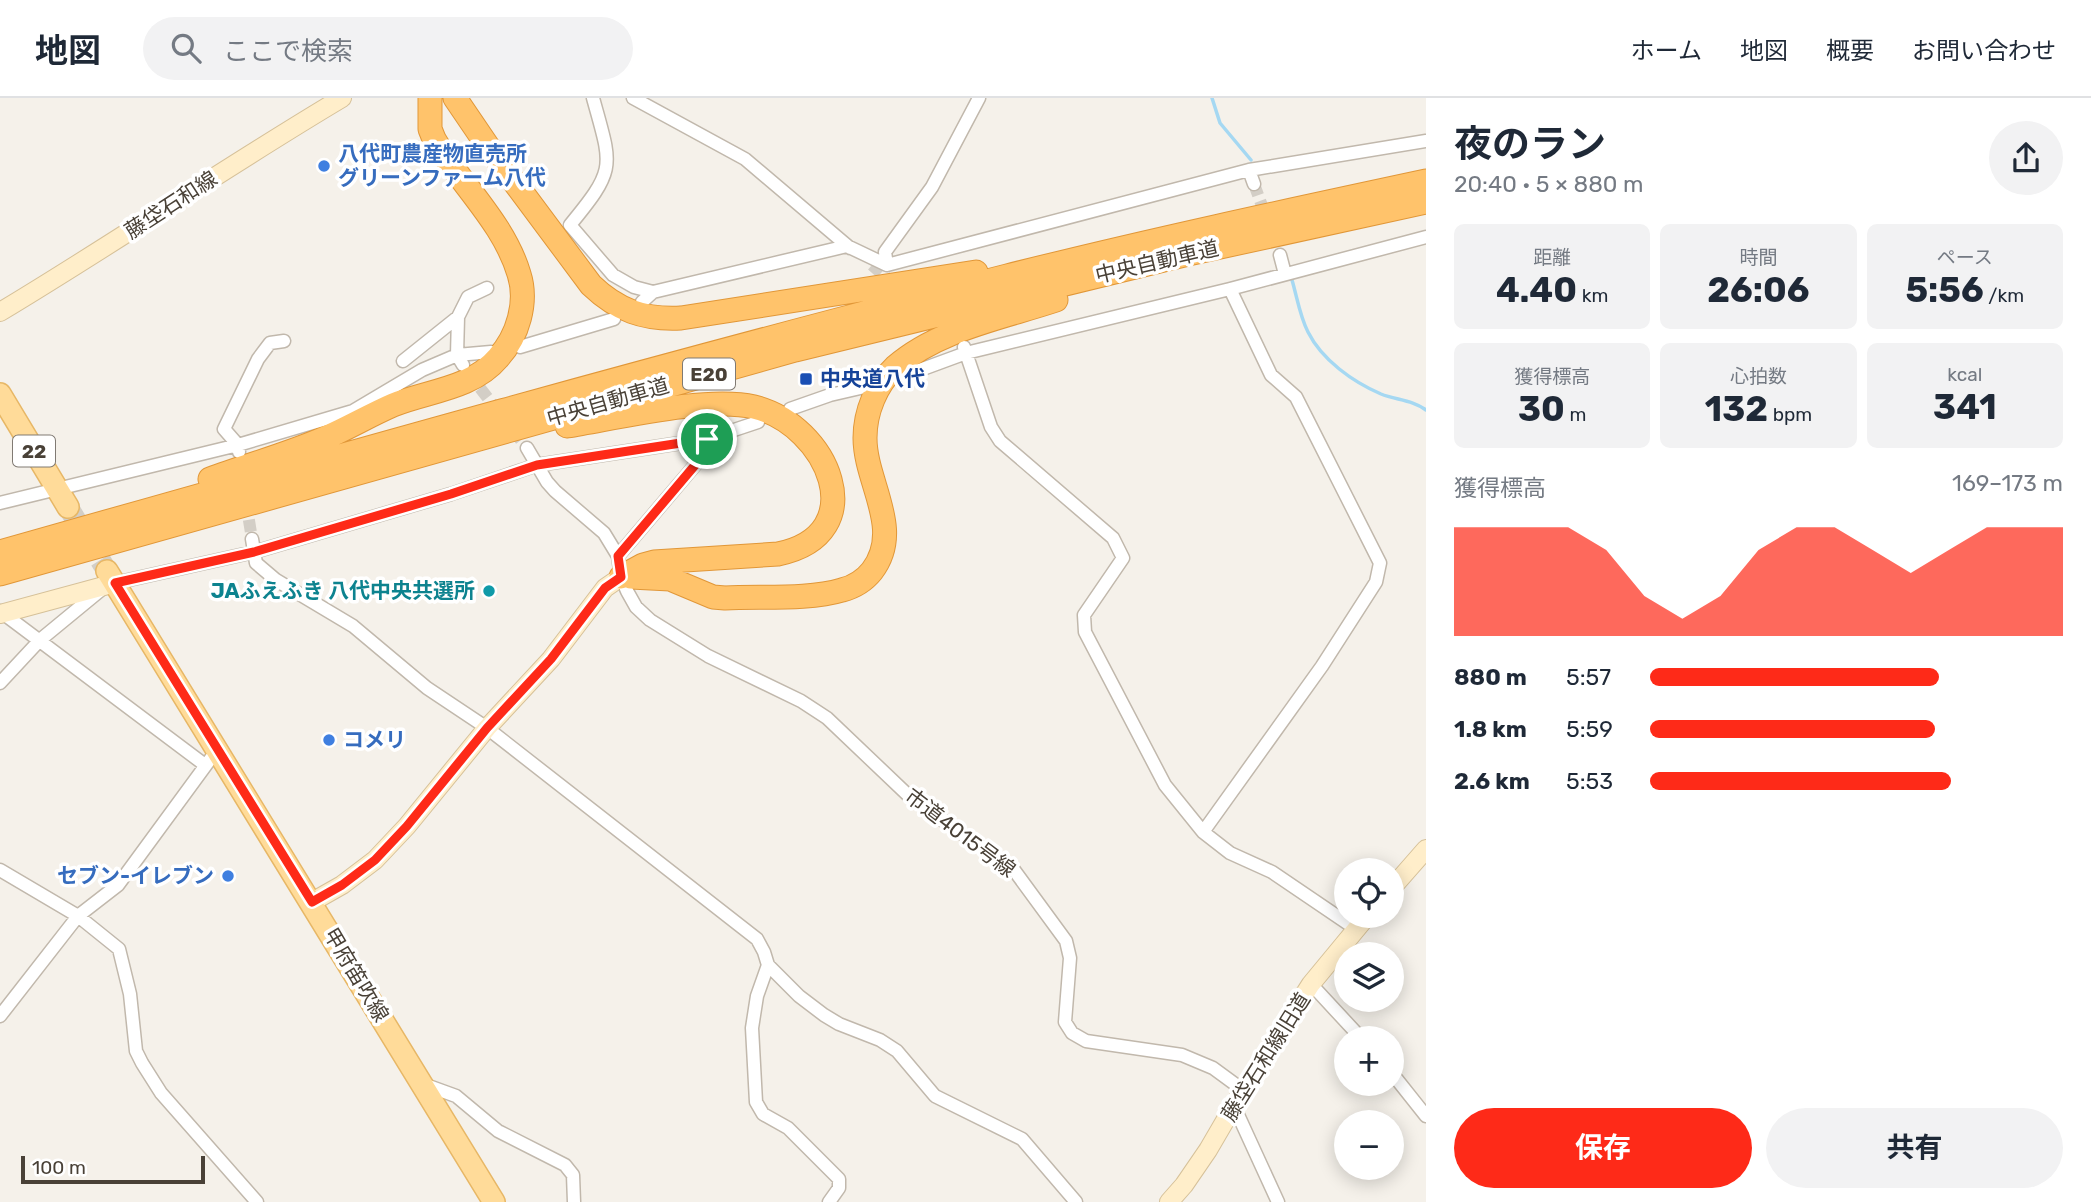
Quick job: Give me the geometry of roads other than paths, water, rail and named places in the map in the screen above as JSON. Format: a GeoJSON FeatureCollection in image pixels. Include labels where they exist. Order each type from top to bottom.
{"type":"FeatureCollection","features":[{"type":"Feature","properties":{"kind":"highway"},"geometry":{"type":"LineString","coordinates":[[32,543],[325,438],[394,405],[469,379],[498,359],[520,318],[523,296],[520,275],[499,232],[434,139],[430,129],[430,98]]}},
{"type":"Feature","properties":{"kind":"highway"},"geometry":{"type":"LineString","coordinates":[[455,98],[591,285],[604,298],[620,308],[660,319],[1007,268],[1181,230],[1243,220]]}},
{"type":"Feature","properties":{"kind":"highway","name":"中央自動車道"},"geometry":{"type":"LineString","coordinates":[[0,552],[791,333],[1010,276],[1243,220],[1426,181]]}},
{"type":"Feature","properties":{"kind":"highway","name":"中央自動車道"},"geometry":{"type":"LineString","coordinates":[[0,574],[795,350],[1188,254],[1426,202]]}},
{"type":"Feature","properties":{"kind":"highway"},"geometry":{"type":"LineString","coordinates":[[620,566],[670,579],[713,597],[821,594],[856,586],[878,563],[884,548],[884,514],[868,462],[866,421],[870,404],[894,369],[929,344],[961,330],[1188,254]]}},
{"type":"Feature","properties":{"kind":"highway"},"geometry":{"type":"LineString","coordinates":[[236,507],[553,429],[688,407],[735,405],[770,412],[788,420],[801,431],[821,456],[831,483],[831,511],[818,535],[807,544],[778,554],[620,566]]}},
{"type":"Feature","properties":{"kind":"main road","name":"22"},"geometry":{"type":"LineString","coordinates":[[0,394],[63,499]]}},
{"type":"Feature","properties":{"kind":"main road","name":"甲府笛吹線"},"geometry":{"type":"LineString","coordinates":[[109,580],[211,757],[312,902],[494,1202]]}},
{"type":"Feature","properties":{"kind":"street","name":"藤垈石和線"},"geometry":{"type":"LineString","coordinates":[[0,312],[96,254],[266,143],[342,98]]}},
{"type":"Feature","properties":{"kind":"street"},"geometry":{"type":"LineString","coordinates":[[593,98],[607,146],[608,163],[604,180],[570,225],[613,275],[634,287],[653,292],[847,246],[887,265],[1250,170],[1426,141]]}},
{"type":"Feature","properties":{"kind":"street"},"geometry":{"type":"LineString","coordinates":[[633,98],[745,159],[872,265]]}},
{"type":"Feature","properties":{"kind":"street"},"geometry":{"type":"LineString","coordinates":[[887,265],[885,252],[932,187],[979,98]]}},
{"type":"Feature","properties":{"kind":"street"},"geometry":{"type":"LineString","coordinates":[[1250,170],[1254,184]]}},
{"type":"Feature","properties":{"kind":"street"},"geometry":{"type":"LineString","coordinates":[[909,373],[965,350],[1230,289],[1426,237]]}},
{"type":"Feature","properties":{"kind":"street"},"geometry":{"type":"LineString","coordinates":[[1280,255],[1285,274]]}},
{"type":"Feature","properties":{"kind":"street"},"geometry":{"type":"LineString","coordinates":[[403,361],[458,317],[468,297],[488,288]]}},
{"type":"Feature","properties":{"kind":"street"},"geometry":{"type":"LineString","coordinates":[[1203,832],[1322,666],[1376,582],[1380,563],[1296,397],[1271,375],[1230,289]]}},
{"type":"Feature","properties":{"kind":"street"},"geometry":{"type":"LineString","coordinates":[[642,302],[653,292]]}},
{"type":"Feature","properties":{"kind":"street"},"geometry":{"type":"LineString","coordinates":[[458,317],[460,360]]}},
{"type":"Feature","properties":{"kind":"street"},"geometry":{"type":"LineString","coordinates":[[520,347],[614,319]]}},
{"type":"Feature","properties":{"kind":"street"},"geometry":{"type":"LineString","coordinates":[[239,449],[224,429],[258,359],[270,343],[284,341]]}},
{"type":"Feature","properties":{"kind":"street"},"geometry":{"type":"LineString","coordinates":[[965,350],[991,427],[1000,441],[1113,538],[1123,558],[1084,615],[1085,632],[1165,785],[1203,832],[1230,853],[1272,872],[1356,929]]}},
{"type":"Feature","properties":{"kind":"street"},"geometry":{"type":"LineString","coordinates":[[0,503],[63,499],[239,449],[353,411],[422,370],[491,352]]}},
{"type":"Feature","properties":{"kind":"street"},"geometry":{"type":"LineString","coordinates":[[790,409],[830,394],[869,386]]}},
{"type":"Feature","properties":{"kind":"street"},"geometry":{"type":"LineString","coordinates":[[1,613],[109,580],[451,494],[537,465],[707,439],[758,422]]}},
{"type":"Feature","properties":{"kind":"street"},"geometry":{"type":"LineString","coordinates":[[312,902],[342,885],[375,860],[407,826],[487,728],[551,659],[696,464],[707,439]]}},
{"type":"Feature","properties":{"kind":"street","name":"市道4015号線"},"geometry":{"type":"LineString","coordinates":[[527,448],[555,491],[604,533],[636,607],[650,620],[708,656],[801,701],[827,718],[911,798],[1014,870],[1066,941],[1070,958],[1065,1023],[1072,1033],[1086,1041],[1182,1055],[1213,1068],[1243,1090]]}},
{"type":"Feature","properties":{"kind":"street"},"geometry":{"type":"LineString","coordinates":[[253,545],[256,563],[276,580],[353,626],[427,688],[487,728],[757,939],[768,965],[824,1016],[880,1040],[897,1051],[935,1096],[1022,1139],[1076,1202]]}},
{"type":"Feature","properties":{"kind":"street"},"geometry":{"type":"LineString","coordinates":[[0,683],[40,640],[109,580]]}},
{"type":"Feature","properties":{"kind":"street"},"geometry":{"type":"LineString","coordinates":[[0,1016],[78,916],[118,885],[211,757],[1,613]]}},
{"type":"Feature","properties":{"kind":"street"},"geometry":{"type":"LineString","coordinates":[[1404,874],[1426,849]]}},
{"type":"Feature","properties":{"kind":"street"},"geometry":{"type":"LineString","coordinates":[[0,870],[78,916],[119,949],[130,994],[136,1051],[142,1063],[161,1093],[257,1202]]}},
{"type":"Feature","properties":{"kind":"street","name":"藤垈石和線旧道"},"geometry":{"type":"LineString","coordinates":[[1169,1202],[1208,1150],[1311,984],[1356,929]]}},
{"type":"Feature","properties":{"kind":"street"},"geometry":{"type":"LineString","coordinates":[[768,965],[755,1004],[752,1028],[755,1102],[763,1114],[788,1128],[839,1179],[839,1188],[829,1202]]}},
{"type":"Feature","properties":{"kind":"street"},"geometry":{"type":"LineString","coordinates":[[1311,984],[1350,1026]]}},
{"type":"Feature","properties":{"kind":"street"},"geometry":{"type":"LineString","coordinates":[[423,1084],[456,1096],[498,1131],[565,1165],[573,1175],[574,1202]]}},
{"type":"Feature","properties":{"kind":"street"},"geometry":{"type":"LineString","coordinates":[[1404,1088],[1426,1116]]}},
{"type":"Feature","properties":{"kind":"street"},"geometry":{"type":"LineString","coordinates":[[1234,1106],[1278,1202]]}},
{"type":"Feature","properties":{"kind":"waterway"},"geometry":{"type":"LineString","coordinates":[[1212,98],[1220,123],[1251,160]]}},
{"type":"Feature","properties":{"kind":"waterway"},"geometry":{"type":"LineString","coordinates":[[1292,280],[1305,326],[1330,361],[1370,389],[1416,404],[1426,410]]}},
{"type":"Feature","properties":{"kind":"tunnel"},"geometry":{"type":"LineString","coordinates":[[1254,184],[1280,255]]}},
{"type":"Feature","properties":{"kind":"tunnel"},"geometry":{"type":"LineString","coordinates":[[872,265],[896,286]]}},
{"type":"Feature","properties":{"kind":"tunnel"},"geometry":{"type":"LineString","coordinates":[[469,374],[527,448]]}},
{"type":"Feature","properties":{"kind":"tunnel"},"geometry":{"type":"LineString","coordinates":[[246,502],[252,539]]}},
{"type":"Feature","properties":{"kind":"tunnel"},"geometry":{"type":"LineString","coordinates":[[68,507],[107,571]]}},
{"type":"Feature","properties":{"kind":"place","name":"八代町農産物直売所 グリーンファーム八代"},"geometry":{"type":"Point","coordinates":[324,166]}},
{"type":"Feature","properties":{"kind":"place","name":"中央道八代"},"geometry":{"type":"Point","coordinates":[806,379]}},
{"type":"Feature","properties":{"kind":"place","name":"JAふえふき 八代中央共選所"},"geometry":{"type":"Point","coordinates":[489,591]}},
{"type":"Feature","properties":{"kind":"place","name":"コメリ"},"geometry":{"type":"Point","coordinates":[329,740]}},
{"type":"Feature","properties":{"kind":"place","name":"セブン-イレブン"},"geometry":{"type":"Point","coordinates":[228,876]}}]}
